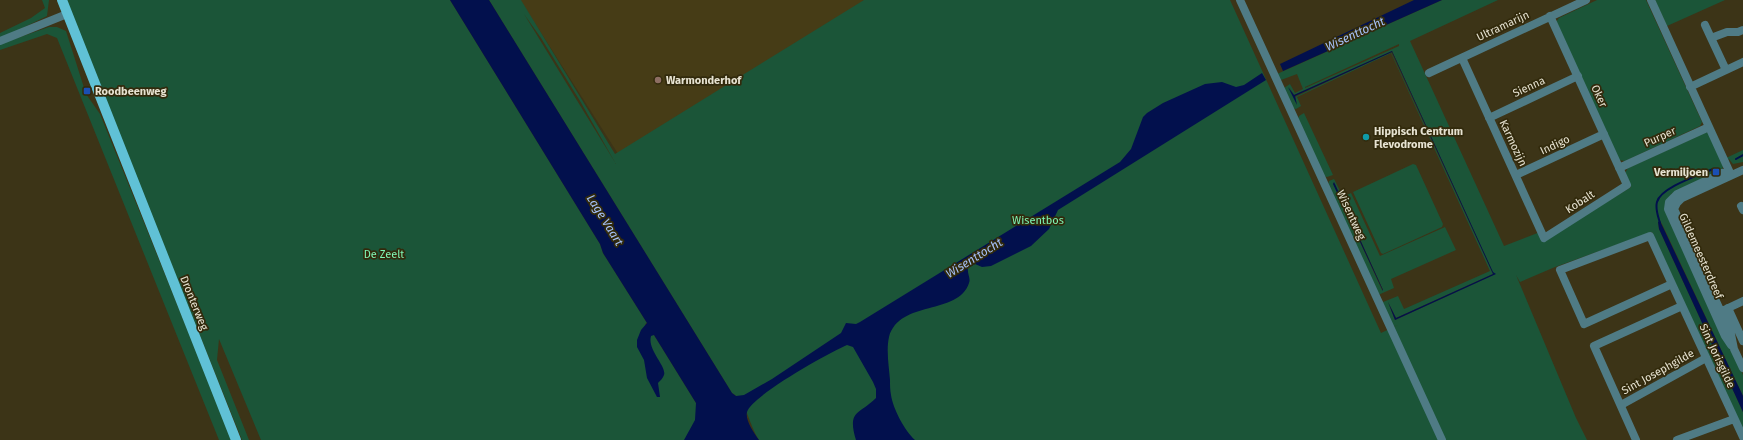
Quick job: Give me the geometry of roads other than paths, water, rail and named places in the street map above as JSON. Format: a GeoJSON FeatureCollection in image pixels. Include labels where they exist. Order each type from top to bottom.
{"type":"FeatureCollection","features":[{"type":"Feature","properties":{"kind":"main road","name":"Dronterweg"},"geometry":{"type":"LineString","coordinates":[[57,0],[65,14],[105,107],[130,174],[236,440]]}},
{"type":"Feature","properties":{"kind":"main road","name":"Dronterweg"},"geometry":{"type":"LineString","coordinates":[[62,0],[65,14]]}},
{"type":"Feature","properties":{"kind":"street","name":"Wisentweg"},"geometry":{"type":"LineString","coordinates":[[1240,0],[1442,440]]}},
{"type":"Feature","properties":{"kind":"street","name":"Ultramarijn"},"geometry":{"type":"LineString","coordinates":[[1429,73],[1586,0]]}},
{"type":"Feature","properties":{"kind":"street"},"geometry":{"type":"LineString","coordinates":[[1651,0],[1730,173]]}},
{"type":"Feature","properties":{"kind":"street"},"geometry":{"type":"LineString","coordinates":[[0,41],[65,14]]}},
{"type":"Feature","properties":{"kind":"street","name":"Oker"},"geometry":{"type":"LineString","coordinates":[[1550,16],[1627,185]]}},
{"type":"Feature","properties":{"kind":"street"},"geometry":{"type":"LineString","coordinates":[[1705,25],[1726,70]]}},
{"type":"Feature","properties":{"kind":"street"},"geometry":{"type":"LineString","coordinates":[[1711,38],[1727,32],[1738,32],[1743,30]]}},
{"type":"Feature","properties":{"kind":"street","name":"Karmozijn"},"geometry":{"type":"LineString","coordinates":[[1462,58],[1544,238]]}},
{"type":"Feature","properties":{"kind":"street"},"geometry":{"type":"LineString","coordinates":[[1690,86],[1743,62]]}},
{"type":"Feature","properties":{"kind":"street","name":"Sienna"},"geometry":{"type":"LineString","coordinates":[[1489,118],[1578,76]]}},
{"type":"Feature","properties":{"kind":"street","name":"Purper"},"geometry":{"type":"LineString","coordinates":[[1620,168],[1709,127]]}},
{"type":"Feature","properties":{"kind":"street","name":"Indigo"},"geometry":{"type":"LineString","coordinates":[[1516,175],[1604,134]]}},
{"type":"Feature","properties":{"kind":"street","name":"Gildemeesterdreef"},"geometry":{"type":"LineString","coordinates":[[1743,164],[1730,173],[1682,198],[1676,203],[1674,210],[1721,311],[1734,349],[1743,368]]}},
{"type":"Feature","properties":{"kind":"street","name":"Gildemeesterdreef"},"geometry":{"type":"LineString","coordinates":[[1730,173],[1743,170]]}},
{"type":"Feature","properties":{"kind":"street","name":"Kobalt"},"geometry":{"type":"LineString","coordinates":[[1544,238],[1627,185]]}},
{"type":"Feature","properties":{"kind":"street","name":"Sint Jorisgilde"},"geometry":{"type":"LineString","coordinates":[[1672,284],[1584,324],[1560,270],[1650,236],[1743,437]]}},
{"type":"Feature","properties":{"kind":"street"},"geometry":{"type":"LineString","coordinates":[[1743,301],[1721,311],[1743,341]]}},
{"type":"Feature","properties":{"kind":"street"},"geometry":{"type":"LineString","coordinates":[[1636,440],[1594,346],[1682,306]]}},
{"type":"Feature","properties":{"kind":"street","name":"Sint Josephgilde"},"geometry":{"type":"LineString","coordinates":[[1621,406],[1706,358]]}},
{"type":"Feature","properties":{"kind":"street"},"geometry":{"type":"LineString","coordinates":[[1677,440],[1734,420]]}},
{"type":"Feature","properties":{"kind":"water"},"geometry":{"type":"Polygon","coordinates":[[[450,0],[489,0],[732,393],[736,396],[744,395],[772,379],[841,333],[846,323],[856,324],[860,322],[1120,162],[1131,149],[1143,117],[1163,103],[1205,84],[1222,82],[1236,87],[1244,85],[1262,73],[1266,80],[1058,210],[1049,229],[1031,246],[991,266],[982,267],[975,264],[968,268],[970,279],[969,283],[963,293],[953,300],[942,305],[916,312],[905,317],[895,325],[889,337],[888,347],[892,401],[907,431],[915,440],[856,440],[853,423],[854,418],[856,414],[876,398],[876,389],[853,347],[847,345],[792,375],[752,405],[747,412],[747,419],[759,440],[684,440],[695,420],[696,403],[654,335],[651,336],[652,347],[664,371],[664,376],[658,383],[660,397],[657,397],[647,378],[644,360],[637,347],[637,340],[641,330],[647,323],[450,0]]]}},
{"type":"Feature","properties":{"kind":"water","name":"Wisenttocht"},"geometry":{"type":"Polygon","coordinates":[[[1414,0],[1442,0],[1283,71],[1280,64],[1414,0]]]}},
{"type":"Feature","properties":{"kind":"water"},"geometry":{"type":"Polygon","coordinates":[[[1392,51],[1493,272],[1496,274],[1395,320],[1388,302],[1396,318],[1493,274],[1392,52],[1295,96],[1297,105],[1288,87],[1294,95],[1392,51]]]}},
{"type":"Feature","properties":{"kind":"water"},"geometry":{"type":"Polygon","coordinates":[[[1334,182],[1383,290],[1383,291],[1333,184],[1334,182]]]}},
{"type":"Feature","properties":{"kind":"water"},"geometry":{"type":"Polygon","coordinates":[[[1660,221],[1743,396],[1743,412],[1659,229],[1658,222],[1660,221]]]}},
{"type":"Feature","properties":{"kind":"waterway"},"geometry":{"type":"LineString","coordinates":[[1736,159],[1743,155]]}},
{"type":"Feature","properties":{"kind":"waterway"},"geometry":{"type":"LineString","coordinates":[[1660,223],[1656,207],[1660,197],[1673,187],[1713,169]]}},
{"type":"Feature","properties":{"kind":"place","name":"Warmonderhof"},"geometry":{"type":"Point","coordinates":[658,80]}},
{"type":"Feature","properties":{"kind":"place","name":"Roodbeenweg"},"geometry":{"type":"Point","coordinates":[87,91]}},
{"type":"Feature","properties":{"kind":"place","name":"Hippisch Centrum Flevodrome"},"geometry":{"type":"Point","coordinates":[1366,137]}},
{"type":"Feature","properties":{"kind":"place","name":"Vermiljoen"},"geometry":{"type":"Point","coordinates":[1716,172]}},
{"type":"Feature","properties":{"kind":"water label","name":"Lage Vaart"},"geometry":{"type":"Point","coordinates":[605,220]}},
{"type":"Feature","properties":{"kind":"park label","name":"Wisentbos"},"geometry":{"type":"Point","coordinates":[1038,220]}},
{"type":"Feature","properties":{"kind":"park label","name":"De Zeelt"},"geometry":{"type":"Point","coordinates":[384,254]}}]}
